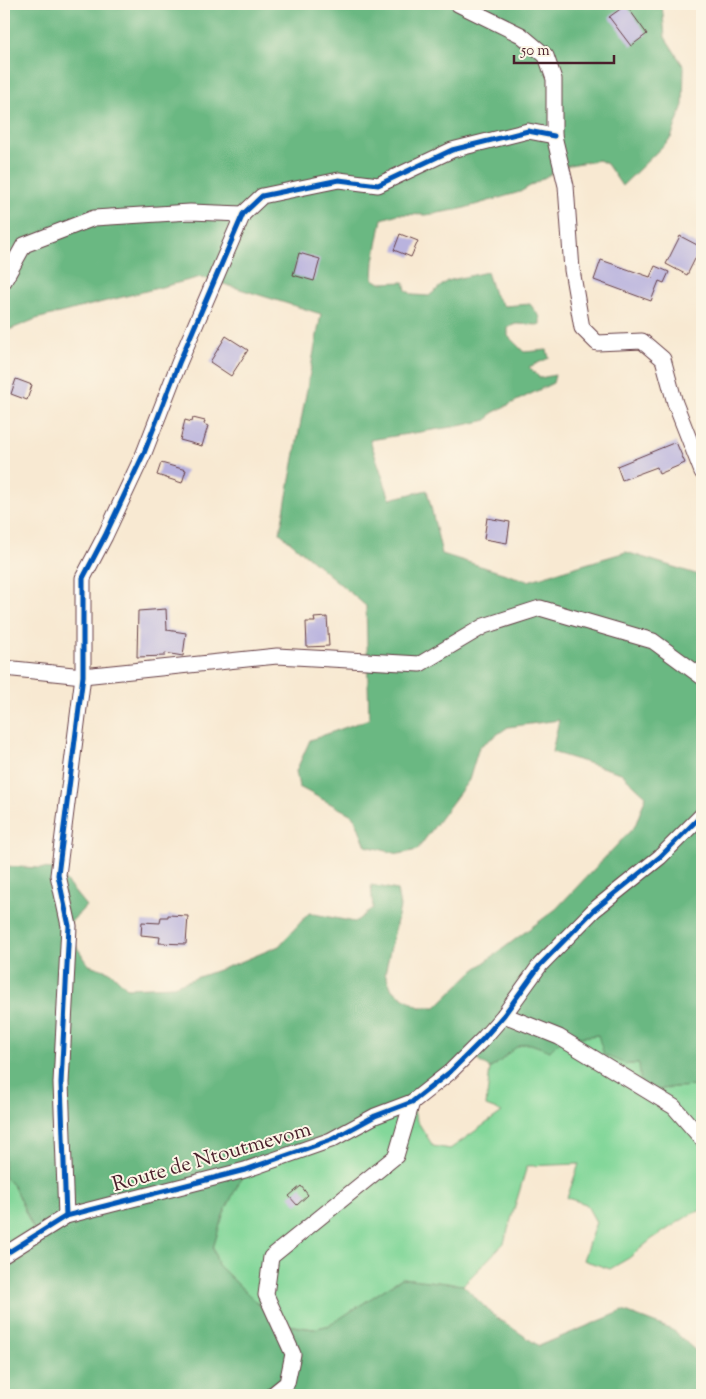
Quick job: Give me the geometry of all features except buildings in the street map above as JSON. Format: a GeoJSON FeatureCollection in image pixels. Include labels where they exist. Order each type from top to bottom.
{"type":"FeatureCollection","features":[{"type":"Feature","properties":{"kind":"street"},"geometry":{"type":"LineString","coordinates":[[458,4],[521,35],[546,56],[554,79],[554,136],[566,186],[572,270],[582,328],[597,343],[642,341],[663,359],[675,403],[702,472]]}},
{"type":"Feature","properties":{"kind":"street"},"geometry":{"type":"LineString","coordinates":[[66,1216],[62,1083],[69,926],[58,875],[83,676],[83,578],[144,453],[179,363],[243,214],[262,196],[339,180],[378,185],[452,150],[528,131],[554,136]]}},
{"type":"Feature","properties":{"kind":"street"},"geometry":{"type":"LineString","coordinates":[[4,281],[24,245],[94,218],[190,212],[243,214]]}},
{"type":"Feature","properties":{"kind":"street"},"geometry":{"type":"LineString","coordinates":[[4,668],[83,676],[277,656],[420,664],[484,626],[540,608],[653,642],[702,677]]}},
{"type":"Feature","properties":{"kind":"street","name":"Route de Ntoutmevom"},"geometry":{"type":"LineString","coordinates":[[4,1255],[66,1216],[245,1170],[331,1140],[375,1116],[412,1102],[450,1072],[482,1039],[504,1015],[540,965],[594,910],[660,858],[702,815]]}},
{"type":"Feature","properties":{"kind":"street"},"geometry":{"type":"LineString","coordinates":[[504,1015],[559,1037],[674,1107],[702,1139]]}},
{"type":"Feature","properties":{"kind":"street"},"geometry":{"type":"LineString","coordinates":[[272,1395],[287,1383],[293,1354],[266,1295],[271,1257],[396,1156],[412,1102]]}},
{"type":"Feature","properties":{"kind":"green space"},"geometry":{"type":"Polygon","coordinates":[[[4,4],[662,4],[665,37],[684,67],[683,105],[671,138],[622,186],[607,164],[599,160],[564,166],[520,192],[461,209],[426,215],[398,214],[382,219],[374,261],[373,279],[380,283],[404,282],[406,290],[413,295],[429,296],[447,281],[487,272],[494,294],[504,306],[530,304],[540,317],[540,325],[516,324],[508,327],[508,336],[524,352],[547,350],[549,358],[529,367],[540,378],[555,375],[553,383],[492,413],[487,420],[370,440],[390,499],[427,490],[442,554],[528,581],[626,552],[702,576],[702,1086],[674,1087],[653,1091],[641,1086],[639,1064],[625,1064],[604,1055],[598,1035],[562,1039],[550,1051],[531,1044],[525,1044],[514,1049],[490,1068],[469,1053],[412,1102],[245,1170],[223,1215],[213,1248],[218,1265],[279,1324],[313,1329],[330,1325],[402,1278],[463,1285],[493,1315],[539,1346],[623,1311],[673,1330],[702,1357],[702,1395],[4,1395],[4,1255],[36,1234],[14,1187],[4,1176],[4,866],[56,869],[86,906],[70,923],[76,946],[89,965],[111,972],[127,988],[173,986],[238,963],[279,946],[309,913],[355,922],[373,908],[371,885],[397,890],[400,907],[385,973],[392,990],[419,1007],[436,1007],[473,971],[556,909],[635,826],[646,796],[621,773],[552,752],[559,720],[508,727],[479,747],[469,780],[417,850],[399,854],[366,846],[354,816],[299,787],[296,771],[310,740],[369,719],[366,606],[280,533],[321,314],[201,277],[36,319],[4,332],[4,4]]]}},
{"type":"Feature","properties":{"kind":"green space"},"geometry":{"type":"Polygon","coordinates":[[[598,1035],[625,1064],[639,1064],[653,1091],[674,1087],[702,1086],[702,1210],[691,1214],[652,1239],[629,1258],[610,1269],[583,1260],[596,1222],[586,1204],[567,1198],[579,1164],[527,1166],[504,1243],[463,1285],[402,1278],[330,1325],[313,1329],[278,1323],[218,1265],[213,1248],[223,1215],[245,1170],[412,1102],[416,1119],[433,1146],[450,1149],[502,1112],[486,1106],[490,1068],[514,1049],[525,1044],[531,1044],[550,1051],[562,1039],[598,1035]]]}},
{"type":"Feature","properties":{"kind":"green space"},"geometry":{"type":"Polygon","coordinates":[[[4,1176],[14,1187],[36,1235],[4,1255],[4,1176]]]}},
{"type":"Feature","properties":{"kind":"cycle path"},"geometry":{"type":"LineString","coordinates":[[66,1216],[61,1083],[69,926],[58,875],[83,676],[83,578],[144,453],[179,363],[243,214],[262,196],[339,180],[378,185],[452,150],[528,131],[554,136]]}},
{"type":"Feature","properties":{"kind":"cycle path"},"geometry":{"type":"LineString","coordinates":[[4,1255],[66,1216],[245,1170],[331,1140],[375,1116],[412,1102],[450,1072],[483,1039],[504,1015],[540,965],[594,910],[660,857],[702,815]]}}]}
